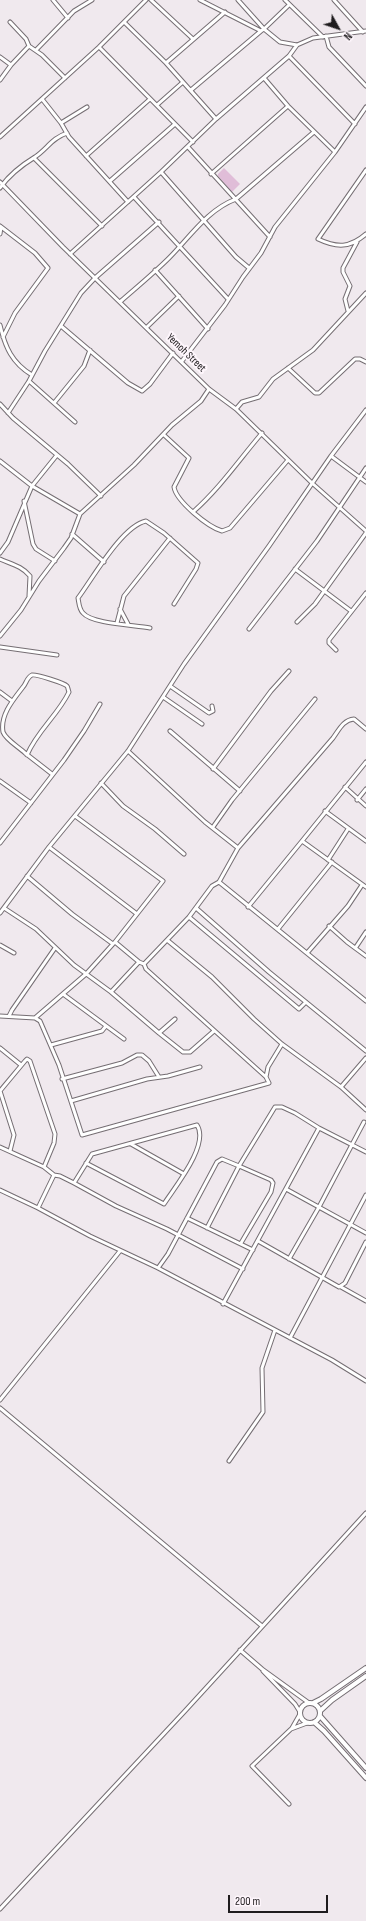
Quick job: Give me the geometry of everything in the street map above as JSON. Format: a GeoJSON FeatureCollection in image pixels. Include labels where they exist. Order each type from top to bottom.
{"type":"FeatureCollection","features":[{"type":"Feature","properties":{"kind":"street"},"geometry":{"type":"LineString","coordinates":[[53,0],[68,18]]}},
{"type":"Feature","properties":{"kind":"street"},"geometry":{"type":"LineString","coordinates":[[36,50],[78,8],[92,0]]}},
{"type":"Feature","properties":{"kind":"street"},"geometry":{"type":"LineString","coordinates":[[0,137],[99,47],[146,0]]}},
{"type":"Feature","properties":{"kind":"street"},"geometry":{"type":"LineString","coordinates":[[151,0],[193,39]]}},
{"type":"Feature","properties":{"kind":"street"},"geometry":{"type":"LineString","coordinates":[[200,0],[263,30],[280,42],[297,45]]}},
{"type":"Feature","properties":{"kind":"street"},"geometry":{"type":"LineString","coordinates":[[238,0],[263,30]]}},
{"type":"Feature","properties":{"kind":"street"},"geometry":{"type":"LineString","coordinates":[[285,0],[325,37],[329,47],[366,86]]}},
{"type":"Feature","properties":{"kind":"street"},"geometry":{"type":"LineString","coordinates":[[334,0],[364,32]]}},
{"type":"Feature","properties":{"kind":"street"},"geometry":{"type":"LineString","coordinates":[[191,90],[263,30],[289,5]]}},
{"type":"Feature","properties":{"kind":"street"},"geometry":{"type":"LineString","coordinates":[[166,63],[225,12]]}},
{"type":"Feature","properties":{"kind":"street"},"geometry":{"type":"LineString","coordinates":[[10,22],[25,37],[29,46],[36,50],[65,78]]}},
{"type":"Feature","properties":{"kind":"street"},"geometry":{"type":"LineString","coordinates":[[124,22],[166,63],[216,119]]}},
{"type":"Feature","properties":{"kind":"street"},"geometry":{"type":"LineString","coordinates":[[70,254],[134,197],[216,119],[289,56],[297,45],[308,39],[364,32]]}},
{"type":"Feature","properties":{"kind":"street"},"geometry":{"type":"LineString","coordinates":[[0,80],[11,65],[29,46]]}},
{"type":"Feature","properties":{"kind":"street"},"geometry":{"type":"LineString","coordinates":[[99,47],[193,142]]}},
{"type":"Feature","properties":{"kind":"street"},"geometry":{"type":"LineString","coordinates":[[289,56],[355,124]]}},
{"type":"Feature","properties":{"kind":"street"},"geometry":{"type":"LineString","coordinates":[[0,57],[11,65]]}},
{"type":"Feature","properties":{"kind":"street"},"geometry":{"type":"LineString","coordinates":[[264,78],[288,106],[335,152]]}},
{"type":"Feature","properties":{"kind":"street"},"geometry":{"type":"LineString","coordinates":[[157,105],[183,82]]}},
{"type":"Feature","properties":{"kind":"street"},"geometry":{"type":"LineString","coordinates":[[86,156],[150,98]]}},
{"type":"Feature","properties":{"kind":"street"},"geometry":{"type":"LineString","coordinates":[[42,99],[86,156],[128,202]]}},
{"type":"Feature","properties":{"kind":"street"},"geometry":{"type":"LineString","coordinates":[[211,174],[288,106]]}},
{"type":"Feature","properties":{"kind":"street"},"geometry":{"type":"LineString","coordinates":[[61,123],[87,107]]}},
{"type":"Feature","properties":{"kind":"street"},"geometry":{"type":"LineString","coordinates":[[182,361],[208,329],[249,268],[261,253],[275,227],[335,152],[366,107]]}},
{"type":"Feature","properties":{"kind":"street"},"geometry":{"type":"LineString","coordinates":[[110,181],[175,124]]}},
{"type":"Feature","properties":{"kind":"street"},"geometry":{"type":"LineString","coordinates":[[121,301],[155,270],[192,230],[224,204],[236,199],[314,132]]}},
{"type":"Feature","properties":{"kind":"street"},"geometry":{"type":"LineString","coordinates":[[1,185],[28,161],[34,158],[53,139],[67,133]]}},
{"type":"Feature","properties":{"kind":"street"},"geometry":{"type":"LineString","coordinates":[[188,147],[270,237]]}},
{"type":"Feature","properties":{"kind":"street"},"geometry":{"type":"LineString","coordinates":[[34,158],[102,226]]}},
{"type":"Feature","properties":{"kind":"street"},"geometry":{"type":"LineString","coordinates":[[357,242],[346,246],[318,239],[366,170]]}},
{"type":"Feature","properties":{"kind":"street"},"geometry":{"type":"LineString","coordinates":[[161,172],[236,257],[249,268]]}},
{"type":"Feature","properties":{"kind":"street","name":"Yemoh Street"},"geometry":{"type":"LineString","coordinates":[[1,185],[209,388],[236,409],[312,483],[366,532]]}},
{"type":"Feature","properties":{"kind":"street"},"geometry":{"type":"LineString","coordinates":[[134,197],[159,222],[228,299]]}},
{"type":"Feature","properties":{"kind":"street"},"geometry":{"type":"LineString","coordinates":[[8,413],[73,304],[95,278],[159,222]]}},
{"type":"Feature","properties":{"kind":"street"},"geometry":{"type":"LineString","coordinates":[[0,227],[0,234]]}},
{"type":"Feature","properties":{"kind":"street"},"geometry":{"type":"LineString","coordinates":[[0,227],[35,253],[48,268],[15,313],[3,337]]}},
{"type":"Feature","properties":{"kind":"street"},"geometry":{"type":"LineString","coordinates":[[348,310],[345,300],[350,286],[343,272],[343,268],[357,242],[366,234]]}},
{"type":"Feature","properties":{"kind":"street"},"geometry":{"type":"LineString","coordinates":[[155,270],[208,329]]}},
{"type":"Feature","properties":{"kind":"street"},"geometry":{"type":"LineString","coordinates":[[236,409],[242,402],[260,397],[273,379],[314,350],[348,310],[366,293]]}},
{"type":"Feature","properties":{"kind":"street"},"geometry":{"type":"LineString","coordinates":[[147,327],[179,296]]}},
{"type":"Feature","properties":{"kind":"street"},"geometry":{"type":"LineString","coordinates":[[0,325],[10,356],[21,369],[32,375]]}},
{"type":"Feature","properties":{"kind":"street"},"geometry":{"type":"LineString","coordinates":[[61,326],[128,383],[142,391],[150,384],[173,353]]}},
{"type":"Feature","properties":{"kind":"street"},"geometry":{"type":"LineString","coordinates":[[54,403],[84,366],[90,350]]}},
{"type":"Feature","properties":{"kind":"street"},"geometry":{"type":"LineString","coordinates":[[288,368],[315,393],[319,393],[355,359],[360,359],[366,362]]}},
{"type":"Feature","properties":{"kind":"street"},"geometry":{"type":"LineString","coordinates":[[28,381],[75,422]]}},
{"type":"Feature","properties":{"kind":"street"},"geometry":{"type":"LineString","coordinates":[[0,636],[29,598],[39,581],[55,562],[72,534],[80,514],[101,496],[164,435],[172,425],[201,400],[209,388]]}},
{"type":"Feature","properties":{"kind":"street"},"geometry":{"type":"LineString","coordinates":[[0,404],[8,413],[68,464],[101,496]]}},
{"type":"Feature","properties":{"kind":"street"},"geometry":{"type":"LineString","coordinates":[[0,913],[49,847],[128,750],[184,664],[269,546],[331,456],[366,410]]}},
{"type":"Feature","properties":{"kind":"street"},"geometry":{"type":"LineString","coordinates":[[193,512],[221,486],[241,457],[262,433]]}},
{"type":"Feature","properties":{"kind":"street"},"geometry":{"type":"LineString","coordinates":[[164,435],[189,458],[189,461],[174,487],[177,496],[193,512],[217,530],[222,531],[230,528],[288,460]]}},
{"type":"Feature","properties":{"kind":"street"},"geometry":{"type":"LineString","coordinates":[[0,552],[8,542],[24,501],[32,486],[57,456]]}},
{"type":"Feature","properties":{"kind":"street"},"geometry":{"type":"LineString","coordinates":[[331,456],[366,482]]}},
{"type":"Feature","properties":{"kind":"street"},"geometry":{"type":"LineString","coordinates":[[0,460],[32,486],[80,514]]}},
{"type":"Feature","properties":{"kind":"street"},"geometry":{"type":"LineString","coordinates":[[249,629],[295,569],[366,468]]}},
{"type":"Feature","properties":{"kind":"street"},"geometry":{"type":"LineString","coordinates":[[24,501],[33,544],[36,549],[55,562]]}},
{"type":"Feature","properties":{"kind":"street"},"geometry":{"type":"LineString","coordinates":[[150,628],[93,619],[82,613],[78,598],[120,540],[139,522],[146,521],[170,538],[198,563],[196,569],[174,604]]}},
{"type":"Feature","properties":{"kind":"street"},"geometry":{"type":"LineString","coordinates":[[297,622],[315,604],[366,532]]}},
{"type":"Feature","properties":{"kind":"street"},"geometry":{"type":"LineString","coordinates":[[72,534],[104,562]]}},
{"type":"Feature","properties":{"kind":"street"},"geometry":{"type":"LineString","coordinates":[[117,623],[124,596],[170,538]]}},
{"type":"Feature","properties":{"kind":"street"},"geometry":{"type":"LineString","coordinates":[[0,559],[10,564],[18,565],[30,576],[29,598]]}},
{"type":"Feature","properties":{"kind":"street"},"geometry":{"type":"LineString","coordinates":[[295,569],[351,611]]}},
{"type":"Feature","properties":{"kind":"street"},"geometry":{"type":"LineString","coordinates":[[336,650],[329,643],[329,640],[366,593]]}},
{"type":"Feature","properties":{"kind":"street"},"geometry":{"type":"LineString","coordinates":[[120,609],[128,624]]}},
{"type":"Feature","properties":{"kind":"street"},"geometry":{"type":"LineString","coordinates":[[0,647],[57,655]]}},
{"type":"Feature","properties":{"kind":"street"},"geometry":{"type":"LineString","coordinates":[[213,769],[271,691],[289,671]]}},
{"type":"Feature","properties":{"kind":"street"},"geometry":{"type":"LineString","coordinates":[[27,755],[39,732],[69,692],[67,686],[63,683],[32,675],[28,678],[24,686],[12,701],[1,720],[1,726],[5,736],[27,755],[52,774]]}},
{"type":"Feature","properties":{"kind":"street"},"geometry":{"type":"LineString","coordinates":[[170,686],[208,713],[212,711],[212,706]]}},
{"type":"Feature","properties":{"kind":"street"},"geometry":{"type":"LineString","coordinates":[[0,692],[12,701]]}},
{"type":"Feature","properties":{"kind":"street"},"geometry":{"type":"LineString","coordinates":[[163,697],[202,724]]}},
{"type":"Feature","properties":{"kind":"street"},"geometry":{"type":"LineString","coordinates":[[213,827],[240,791],[315,699]]}},
{"type":"Feature","properties":{"kind":"street"},"geometry":{"type":"LineString","coordinates":[[0,843],[84,731],[100,704]]}},
{"type":"Feature","properties":{"kind":"street"},"geometry":{"type":"LineString","coordinates":[[144,964],[196,908],[212,886],[219,882],[238,848],[333,738],[342,725],[350,719],[354,719],[366,729]]}},
{"type":"Feature","properties":{"kind":"street"},"geometry":{"type":"LineString","coordinates":[[170,731],[240,791]]}},
{"type":"Feature","properties":{"kind":"street"},"geometry":{"type":"LineString","coordinates":[[128,750],[200,818],[238,848]]}},
{"type":"Feature","properties":{"kind":"street"},"geometry":{"type":"LineString","coordinates":[[248,907],[366,762]]}},
{"type":"Feature","properties":{"kind":"street"},"geometry":{"type":"LineString","coordinates":[[0,781],[31,803]]}},
{"type":"Feature","properties":{"kind":"street"},"geometry":{"type":"LineString","coordinates":[[101,783],[123,806],[155,829],[184,854]]}},
{"type":"Feature","properties":{"kind":"street"},"geometry":{"type":"LineString","coordinates":[[345,787],[357,800],[366,806]]}},
{"type":"Feature","properties":{"kind":"street"},"geometry":{"type":"LineString","coordinates":[[357,800],[366,789]]}},
{"type":"Feature","properties":{"kind":"street"},"geometry":{"type":"LineString","coordinates":[[325,811],[366,841]]}},
{"type":"Feature","properties":{"kind":"street"},"geometry":{"type":"LineString","coordinates":[[35,1018],[86,974],[114,943],[163,881],[75,816]]}},
{"type":"Feature","properties":{"kind":"street"},"geometry":{"type":"LineString","coordinates":[[328,860],[348,829]]}},
{"type":"Feature","properties":{"kind":"street"},"geometry":{"type":"LineString","coordinates":[[302,841],[366,888]]}},
{"type":"Feature","properties":{"kind":"street"},"geometry":{"type":"LineString","coordinates":[[49,847],[137,914]]}},
{"type":"Feature","properties":{"kind":"street"},"geometry":{"type":"LineString","coordinates":[[278,929],[332,862]]}},
{"type":"Feature","properties":{"kind":"street"},"geometry":{"type":"LineString","coordinates":[[0,1016],[35,1018],[40,1021],[51,1045],[62,1079],[72,1101],[82,1135],[268,1084],[269,1080],[146,969],[144,964],[139,962],[72,914],[27,876]]}},
{"type":"Feature","properties":{"kind":"street"},"geometry":{"type":"LineString","coordinates":[[219,882],[366,1001]]}},
{"type":"Feature","properties":{"kind":"street"},"geometry":{"type":"LineString","coordinates":[[307,953],[348,906],[362,885]]}},
{"type":"Feature","properties":{"kind":"street"},"geometry":{"type":"LineString","coordinates":[[4,908],[36,929],[55,948],[86,974],[111,992],[159,1033],[186,1053],[190,1052],[214,1031]]}},
{"type":"Feature","properties":{"kind":"street"},"geometry":{"type":"LineString","coordinates":[[196,908],[366,1052]]}},
{"type":"Feature","properties":{"kind":"street"},"geometry":{"type":"LineString","coordinates":[[188,917],[299,1009],[306,1002]]}},
{"type":"Feature","properties":{"kind":"street"},"geometry":{"type":"LineString","coordinates":[[329,926],[366,956]]}},
{"type":"Feature","properties":{"kind":"street"},"geometry":{"type":"LineString","coordinates":[[356,947],[366,932]]}},
{"type":"Feature","properties":{"kind":"street"},"geometry":{"type":"LineString","coordinates":[[167,940],[212,977],[254,1019],[282,1044],[340,1087],[366,1110]]}},
{"type":"Feature","properties":{"kind":"street"},"geometry":{"type":"LineString","coordinates":[[0,945],[14,953]]}},
{"type":"Feature","properties":{"kind":"street"},"geometry":{"type":"LineString","coordinates":[[9,1016],[55,948]]}},
{"type":"Feature","properties":{"kind":"street"},"geometry":{"type":"LineString","coordinates":[[111,992],[139,962]]}},
{"type":"Feature","properties":{"kind":"street"},"geometry":{"type":"LineString","coordinates":[[63,994],[124,1039]]}},
{"type":"Feature","properties":{"kind":"street"},"geometry":{"type":"LineString","coordinates":[[159,1033],[175,1019]]}},
{"type":"Feature","properties":{"kind":"street"},"geometry":{"type":"LineString","coordinates":[[51,1045],[102,1031],[106,1026]]}},
{"type":"Feature","properties":{"kind":"street"},"geometry":{"type":"LineString","coordinates":[[266,1077],[268,1067],[282,1044]]}},
{"type":"Feature","properties":{"kind":"street"},"geometry":{"type":"LineString","coordinates":[[0,1048],[21,1065]]}},
{"type":"Feature","properties":{"kind":"street"},"geometry":{"type":"LineString","coordinates":[[62,1079],[122,1063],[142,1055],[149,1061],[159,1077]]}},
{"type":"Feature","properties":{"kind":"street"},"geometry":{"type":"LineString","coordinates":[[340,1087],[366,1058]]}},
{"type":"Feature","properties":{"kind":"street"},"geometry":{"type":"LineString","coordinates":[[10,1151],[14,1135],[0,1091],[21,1065],[27,1060],[30,1061],[55,1134],[54,1142],[44,1167]]}},
{"type":"Feature","properties":{"kind":"street"},"geometry":{"type":"LineString","coordinates":[[72,1101],[200,1067]]}},
{"type":"Feature","properties":{"kind":"street"},"geometry":{"type":"LineString","coordinates":[[207,1228],[239,1166],[275,1107],[282,1107],[295,1113],[319,1128],[353,1144],[366,1152]]}},
{"type":"Feature","properties":{"kind":"street"},"geometry":{"type":"LineString","coordinates":[[290,1259],[364,1122]]}},
{"type":"Feature","properties":{"kind":"street"},"geometry":{"type":"LineString","coordinates":[[74,1183],[92,1154],[197,1125],[200,1129],[200,1139],[197,1150],[184,1174],[164,1204],[86,1164]]}},
{"type":"Feature","properties":{"kind":"street"},"geometry":{"type":"LineString","coordinates":[[223,1304],[319,1128]]}},
{"type":"Feature","properties":{"kind":"street"},"geometry":{"type":"LineString","coordinates":[[130,1144],[184,1174]]}},
{"type":"Feature","properties":{"kind":"street"},"geometry":{"type":"LineString","coordinates":[[0,1147],[44,1167],[54,1175],[60,1176],[116,1206],[243,1269]]}},
{"type":"Feature","properties":{"kind":"street"},"geometry":{"type":"LineString","coordinates":[[158,1268],[178,1236],[218,1162],[222,1159],[271,1180],[273,1183],[271,1192],[241,1243]]}},
{"type":"Feature","properties":{"kind":"street"},"geometry":{"type":"LineString","coordinates":[[38,1208],[54,1175]]}},
{"type":"Feature","properties":{"kind":"street"},"geometry":{"type":"LineString","coordinates":[[286,1189],[366,1233]]}},
{"type":"Feature","properties":{"kind":"street"},"geometry":{"type":"LineString","coordinates":[[0,1190],[120,1251],[158,1268],[223,1304],[332,1360],[366,1381]]}},
{"type":"Feature","properties":{"kind":"street"},"geometry":{"type":"LineString","coordinates":[[290,1338],[366,1195]]}},
{"type":"Feature","properties":{"kind":"street"},"geometry":{"type":"LineString","coordinates":[[187,1218],[253,1250]]}},
{"type":"Feature","properties":{"kind":"street"},"geometry":{"type":"LineString","coordinates":[[258,1241],[322,1278],[366,1301]]}},
{"type":"Feature","properties":{"kind":"street"},"geometry":{"type":"LineString","coordinates":[[341,1287],[366,1242]]}},
{"type":"Feature","properties":{"kind":"street"},"geometry":{"type":"LineString","coordinates":[[0,1400],[120,1251]]}},
{"type":"Feature","properties":{"kind":"street"},"geometry":{"type":"LineString","coordinates":[[229,1462],[263,1412],[262,1368],[275,1330]]}},
{"type":"Feature","properties":{"kind":"street"},"geometry":{"type":"LineString","coordinates":[[0,1408],[262,1626]]}},
{"type":"Feature","properties":{"kind":"street"},"geometry":{"type":"LineString","coordinates":[[0,1909],[366,1513]]}},
{"type":"Feature","properties":{"kind":"street"},"geometry":{"type":"LineString","coordinates":[[240,1650],[262,1669],[295,1704],[303,1720],[307,1723]]}},
{"type":"Feature","properties":{"kind":"street"},"geometry":{"type":"LineString","coordinates":[[289,1804],[252,1766],[291,1729],[300,1713],[302,1706],[321,1700],[366,1668]]}},
{"type":"Feature","properties":{"kind":"street"},"geometry":{"type":"LineString","coordinates":[[262,1669],[311,1703],[317,1705],[320,1714],[366,1768]]}},
{"type":"Feature","properties":{"kind":"street"},"geometry":{"type":"LineString","coordinates":[[291,1729],[314,1722],[332,1700],[366,1676]]}},
{"type":"Feature","properties":{"kind":"street"},"geometry":{"type":"LineString","coordinates":[[314,1722],[324,1731],[366,1778]]}},
{"type":"Feature","properties":{"kind":"shaded area"},"geometry":{"type":"Polygon","coordinates":[[[224,168],[240,184],[232,192],[218,176],[224,168]]]}}]}
